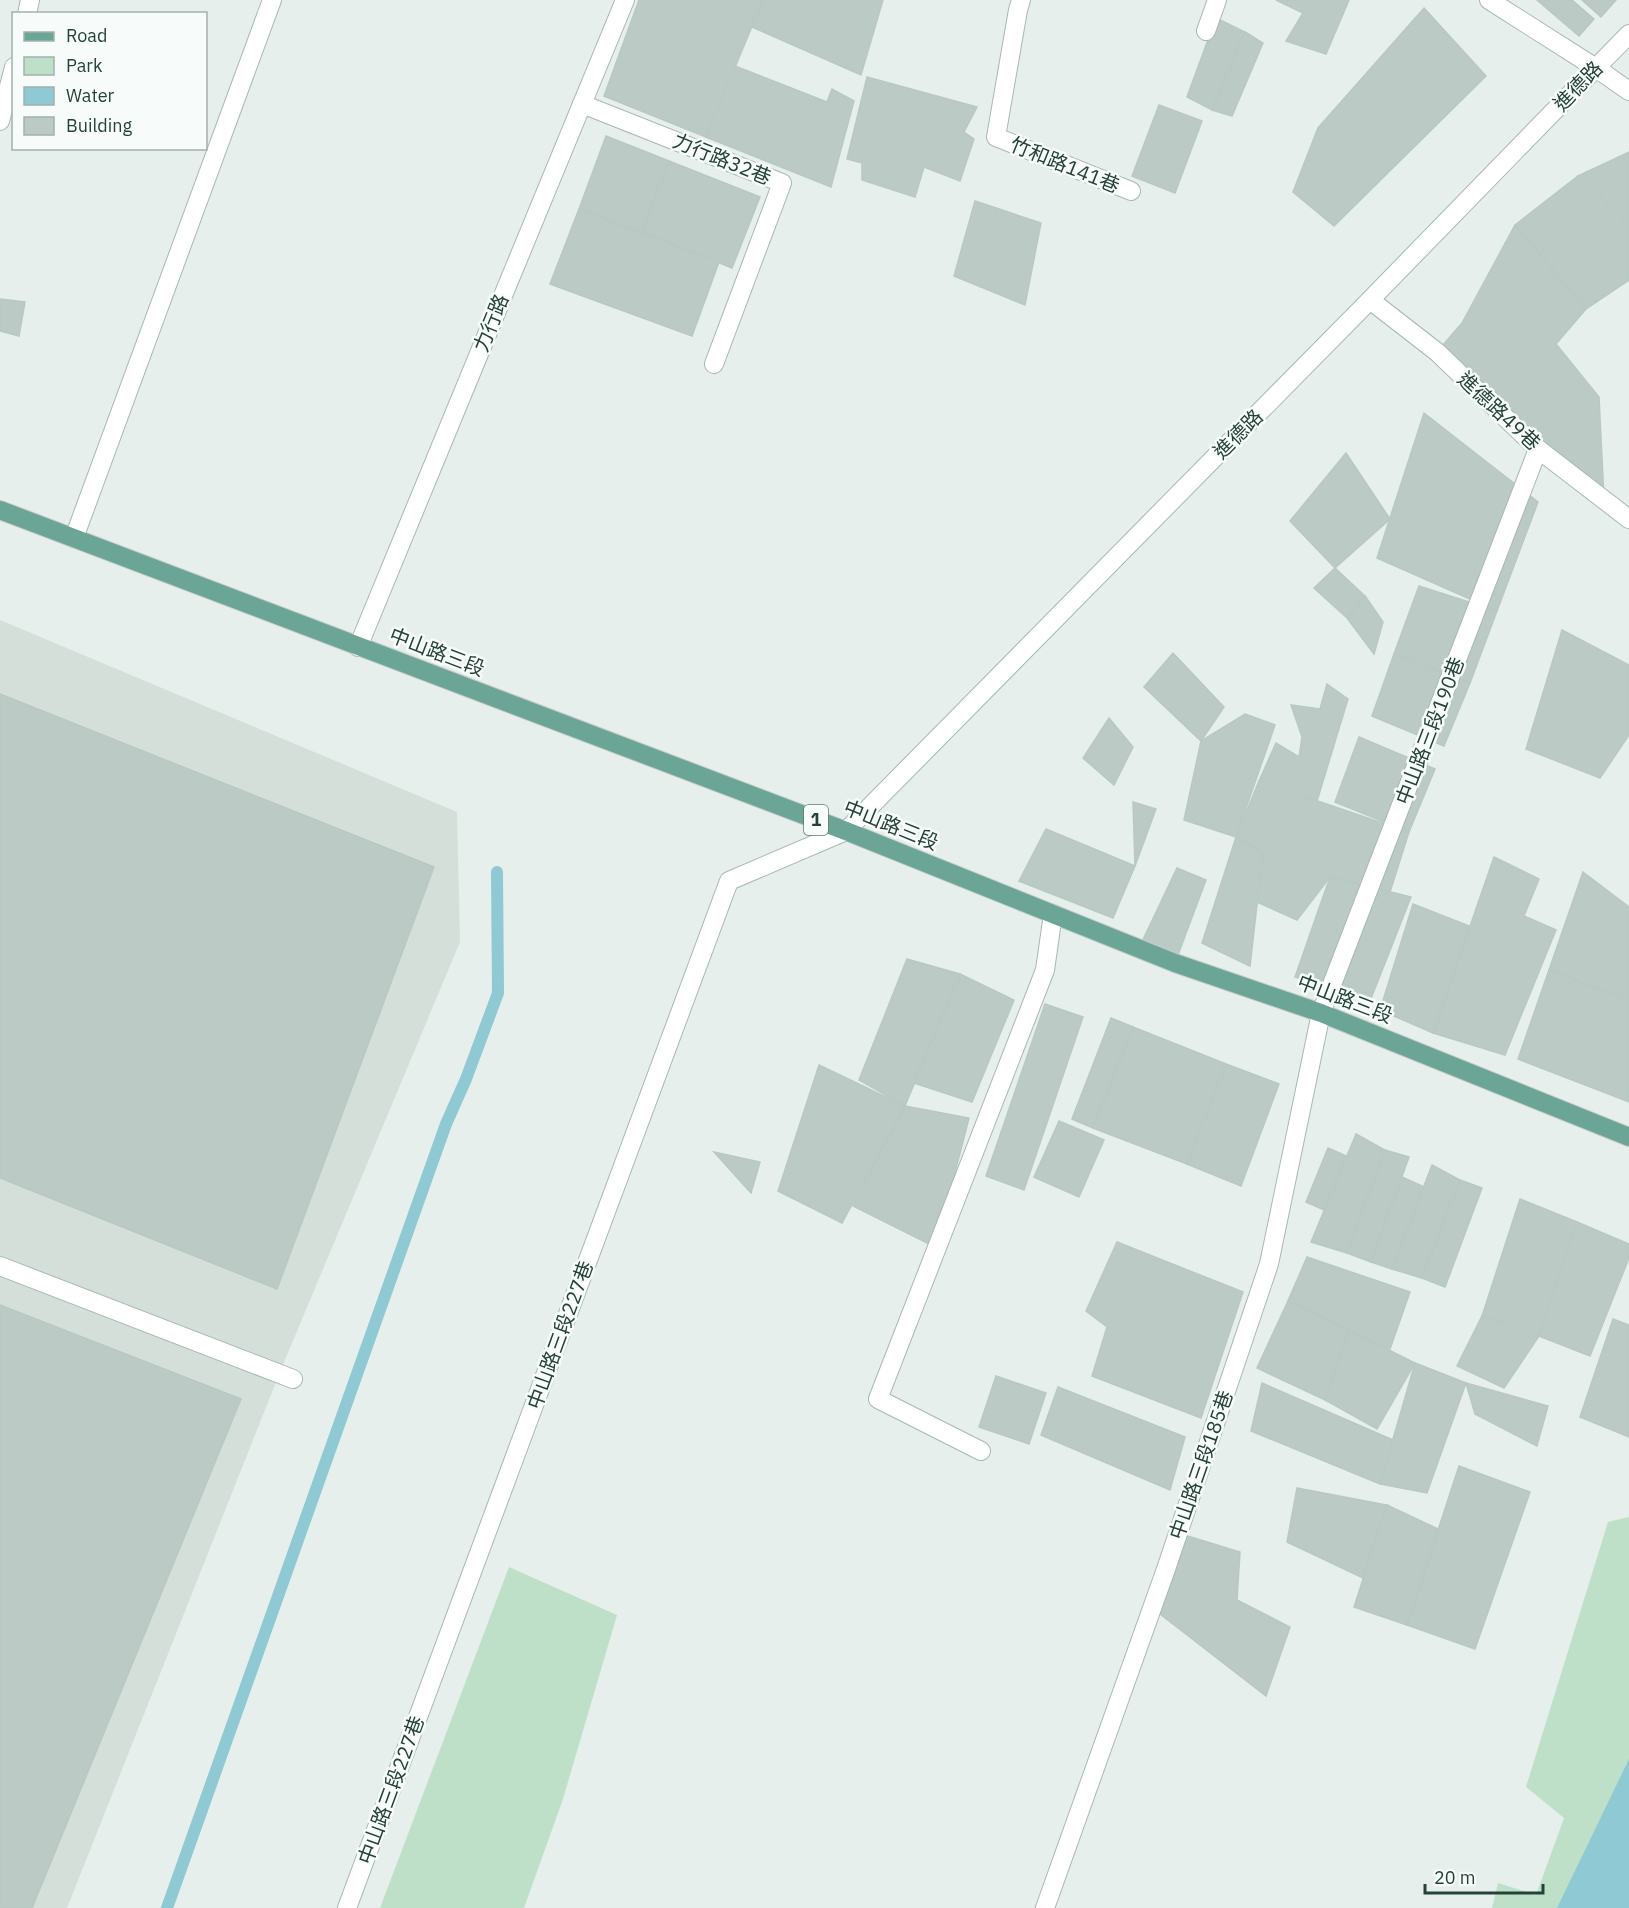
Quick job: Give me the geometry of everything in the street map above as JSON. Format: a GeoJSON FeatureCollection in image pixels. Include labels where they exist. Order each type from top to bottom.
{"type":"FeatureCollection","features":[{"type":"Feature","properties":{"kind":"main road","name":"中山路三段"},"geometry":{"type":"LineString","coordinates":[[0,510],[846,831],[1175,963],[1321,1013],[1629,1137]]}},
{"type":"Feature","properties":{"kind":"street"},"geometry":{"type":"LineString","coordinates":[[74,538],[272,0]]}},
{"type":"Feature","properties":{"kind":"street","name":"力行路"},"geometry":{"type":"LineString","coordinates":[[358,647],[625,0]]}},
{"type":"Feature","properties":{"kind":"street","name":"竹和路141巷"},"geometry":{"type":"LineString","coordinates":[[1021,0],[996,137],[1131,191]]}},
{"type":"Feature","properties":{"kind":"street"},"geometry":{"type":"LineString","coordinates":[[1206,31],[1217,0]]}},
{"type":"Feature","properties":{"kind":"street"},"geometry":{"type":"LineString","coordinates":[[1489,0],[1596,68],[1629,92]]}},
{"type":"Feature","properties":{"kind":"street","name":"進德路"},"geometry":{"type":"LineString","coordinates":[[846,831],[1629,34]]}},
{"type":"Feature","properties":{"kind":"street"},"geometry":{"type":"LineString","coordinates":[[0,121],[12,75]]}},
{"type":"Feature","properties":{"kind":"street","name":"力行路32巷"},"geometry":{"type":"LineString","coordinates":[[582,104],[782,183],[714,364]]}},
{"type":"Feature","properties":{"kind":"street","name":"進德路49巷"},"geometry":{"type":"LineString","coordinates":[[1370,300],[1437,352],[1538,449],[1629,519]]}},
{"type":"Feature","properties":{"kind":"street","name":"中山路三段190巷"},"geometry":{"type":"LineString","coordinates":[[1321,1013],[1538,449]]}},
{"type":"Feature","properties":{"kind":"street","name":"中山路三段227巷"},"geometry":{"type":"LineString","coordinates":[[347,1908],[729,881],[846,831]]}},
{"type":"Feature","properties":{"kind":"street"},"geometry":{"type":"LineString","coordinates":[[981,1451],[878,1399],[1045,970],[1053,914]]}},
{"type":"Feature","properties":{"kind":"street","name":"中山路三段185巷"},"geometry":{"type":"LineString","coordinates":[[1045,1908],[1166,1569],[1269,1264],[1321,1013]]}},
{"type":"Feature","properties":{"kind":"street"},"geometry":{"type":"LineString","coordinates":[[0,1266],[293,1379]]}},
{"type":"Feature","properties":{"kind":"shaded area"},"geometry":{"type":"Polygon","coordinates":[[[0,620],[457,812],[460,942],[282,1367],[67,1908],[0,1908],[0,620]]]}},
{"type":"Feature","properties":{"kind":"green space"},"geometry":{"type":"Polygon","coordinates":[[[1629,1517],[1629,1908],[1492,1908],[1498,1883],[1536,1895],[1564,1818],[1526,1787],[1608,1522],[1629,1517]]]}},
{"type":"Feature","properties":{"kind":"green space"},"geometry":{"type":"Polygon","coordinates":[[[509,1567],[617,1615],[563,1799],[524,1908],[380,1908],[509,1567]]]}},
{"type":"Feature","properties":{"kind":"water"},"geometry":{"type":"Polygon","coordinates":[[[1629,1759],[1629,1908],[1557,1908],[1629,1759]]]}},
{"type":"Feature","properties":{"kind":"building"},"geometry":{"type":"Polygon","coordinates":[[[639,0],[763,0],[706,137],[604,96],[639,0]]]}},
{"type":"Feature","properties":{"kind":"building"},"geometry":{"type":"Polygon","coordinates":[[[763,0],[883,0],[861,75],[752,27],[763,0]]]}},
{"type":"Feature","properties":{"kind":"building"},"geometry":{"type":"Polygon","coordinates":[[[1276,0],[1349,0],[1326,54],[1286,41],[1303,13],[1276,0]]]}},
{"type":"Feature","properties":{"kind":"building"},"geometry":{"type":"Polygon","coordinates":[[[1537,0],[1572,0],[1594,19],[1579,36],[1537,0]]]}},
{"type":"Feature","properties":{"kind":"building"},"geometry":{"type":"Polygon","coordinates":[[[1582,0],[1616,0],[1601,17],[1582,0]]]}},
{"type":"Feature","properties":{"kind":"building"},"geometry":{"type":"Polygon","coordinates":[[[1424,8],[1486,76],[1334,226],[1293,192],[1318,128],[1424,8]]]}},
{"type":"Feature","properties":{"kind":"building"},"geometry":{"type":"Polygon","coordinates":[[[1216,18],[1245,32],[1212,110],[1187,97],[1216,18]]]}},
{"type":"Feature","properties":{"kind":"building"},"geometry":{"type":"Polygon","coordinates":[[[1245,32],[1263,43],[1232,116],[1212,110],[1245,32]]]}},
{"type":"Feature","properties":{"kind":"building"},"geometry":{"type":"Polygon","coordinates":[[[735,66],[827,102],[832,89],[854,101],[831,187],[706,137],[735,66]]]}},
{"type":"Feature","properties":{"kind":"building"},"geometry":{"type":"Polygon","coordinates":[[[867,77],[977,107],[964,132],[974,139],[960,181],[924,167],[915,197],[862,180],[862,163],[847,159],[867,77]]]}},
{"type":"Feature","properties":{"kind":"building"},"geometry":{"type":"Polygon","coordinates":[[[1159,105],[1202,121],[1175,193],[1132,176],[1159,105]]]}},
{"type":"Feature","properties":{"kind":"building"},"geometry":{"type":"Polygon","coordinates":[[[606,136],[669,161],[642,232],[579,209],[606,136]]]}},
{"type":"Feature","properties":{"kind":"building"},"geometry":{"type":"Polygon","coordinates":[[[1629,152],[1629,224],[1578,176],[1629,152]]]}},
{"type":"Feature","properties":{"kind":"building"},"geometry":{"type":"Polygon","coordinates":[[[669,161],[760,197],[732,268],[642,232],[669,161]]]}},
{"type":"Feature","properties":{"kind":"building"},"geometry":{"type":"Polygon","coordinates":[[[1578,176],[1629,224],[1629,280],[1586,309],[1515,225],[1578,176]]]}},
{"type":"Feature","properties":{"kind":"building"},"geometry":{"type":"Polygon","coordinates":[[[975,201],[1041,223],[1025,305],[954,276],[975,201]]]}},
{"type":"Feature","properties":{"kind":"building"},"geometry":{"type":"Polygon","coordinates":[[[579,209],[719,262],[692,336],[550,284],[579,209]]]}},
{"type":"Feature","properties":{"kind":"building"},"geometry":{"type":"Polygon","coordinates":[[[1515,225],[1586,309],[1556,344],[1599,397],[1604,499],[1437,352],[1462,323],[1515,225]]]}},
{"type":"Feature","properties":{"kind":"building"},"geometry":{"type":"Polygon","coordinates":[[[0,299],[25,302],[19,336],[0,331],[0,299]]]}},
{"type":"Feature","properties":{"kind":"building"},"geometry":{"type":"Polygon","coordinates":[[[1424,413],[1538,502],[1497,611],[1377,558],[1424,413]]]}},
{"type":"Feature","properties":{"kind":"building"},"geometry":{"type":"Polygon","coordinates":[[[1346,453],[1390,519],[1335,568],[1290,521],[1346,453]]]}},
{"type":"Feature","properties":{"kind":"building"},"geometry":{"type":"Polygon","coordinates":[[[1335,568],[1365,596],[1347,618],[1314,588],[1335,568]]]}},
{"type":"Feature","properties":{"kind":"building"},"geometry":{"type":"Polygon","coordinates":[[[1419,586],[1497,611],[1470,683],[1394,654],[1419,586]]]}},
{"type":"Feature","properties":{"kind":"building"},"geometry":{"type":"Polygon","coordinates":[[[1365,596],[1383,622],[1374,654],[1347,618],[1365,596]]]}},
{"type":"Feature","properties":{"kind":"building"},"geometry":{"type":"Polygon","coordinates":[[[1562,630],[1629,665],[1629,735],[1600,778],[1526,749],[1562,630]]]}},
{"type":"Feature","properties":{"kind":"building"},"geometry":{"type":"Polygon","coordinates":[[[1173,653],[1224,707],[1201,741],[1144,687],[1173,653]]]}},
{"type":"Feature","properties":{"kind":"building"},"geometry":{"type":"Polygon","coordinates":[[[1394,654],[1470,683],[1444,746],[1372,716],[1394,654]]]}},
{"type":"Feature","properties":{"kind":"building"},"geometry":{"type":"Polygon","coordinates":[[[1327,684],[1348,699],[1317,801],[1259,781],[1276,743],[1299,757],[1302,737],[1291,705],[1320,709],[1327,684]]]}},
{"type":"Feature","properties":{"kind":"building"},"geometry":{"type":"Polygon","coordinates":[[[0,694],[434,867],[277,1289],[0,1178],[0,694]]]}},
{"type":"Feature","properties":{"kind":"building"},"geometry":{"type":"Polygon","coordinates":[[[1245,714],[1275,725],[1236,837],[1184,820],[1201,741],[1245,714]]]}},
{"type":"Feature","properties":{"kind":"building"},"geometry":{"type":"Polygon","coordinates":[[[1109,718],[1133,747],[1114,785],[1083,758],[1109,718]]]}},
{"type":"Feature","properties":{"kind":"building"},"geometry":{"type":"Polygon","coordinates":[[[1359,737],[1435,769],[1409,832],[1335,802],[1359,737]]]}},
{"type":"Feature","properties":{"kind":"building"},"geometry":{"type":"Polygon","coordinates":[[[1259,781],[1409,832],[1390,892],[1330,877],[1297,920],[1257,902],[1263,852],[1236,837],[1259,781]]]}},
{"type":"Feature","properties":{"kind":"building"},"geometry":{"type":"Polygon","coordinates":[[[1133,802],[1156,809],[1135,866],[1133,802]]]}},
{"type":"Feature","properties":{"kind":"building"},"geometry":{"type":"Polygon","coordinates":[[[1046,829],[1135,866],[1113,918],[1019,881],[1046,829]]]}},
{"type":"Feature","properties":{"kind":"building"},"geometry":{"type":"Polygon","coordinates":[[[1236,837],[1263,852],[1250,966],[1202,943],[1236,837]]]}},
{"type":"Feature","properties":{"kind":"building"},"geometry":{"type":"Polygon","coordinates":[[[1494,857],[1539,879],[1524,916],[1556,930],[1505,1055],[1433,1033],[1494,857]]]}},
{"type":"Feature","properties":{"kind":"building"},"geometry":{"type":"Polygon","coordinates":[[[1177,868],[1206,880],[1175,963],[1139,948],[1177,868]]]}},
{"type":"Feature","properties":{"kind":"building"},"geometry":{"type":"Polygon","coordinates":[[[1583,872],[1629,907],[1629,1001],[1549,970],[1583,872]]]}},
{"type":"Feature","properties":{"kind":"building"},"geometry":{"type":"Polygon","coordinates":[[[1330,877],[1411,897],[1370,1001],[1295,977],[1330,877]]]}},
{"type":"Feature","properties":{"kind":"building"},"geometry":{"type":"Polygon","coordinates":[[[1413,904],[1469,926],[1433,1033],[1380,1010],[1413,904]]]}},
{"type":"Feature","properties":{"kind":"building"},"geometry":{"type":"Polygon","coordinates":[[[907,959],[960,974],[905,1106],[859,1080],[907,959]]]}},
{"type":"Feature","properties":{"kind":"building"},"geometry":{"type":"Polygon","coordinates":[[[1549,970],[1629,1001],[1629,1102],[1518,1059],[1549,970]]]}},
{"type":"Feature","properties":{"kind":"building"},"geometry":{"type":"Polygon","coordinates":[[[960,974],[1014,1000],[972,1102],[914,1083],[960,974]]]}},
{"type":"Feature","properties":{"kind":"building"},"geometry":{"type":"Polygon","coordinates":[[[1045,1004],[1083,1017],[1024,1190],[986,1176],[1045,1004]]]}},
{"type":"Feature","properties":{"kind":"building"},"geometry":{"type":"Polygon","coordinates":[[[1111,1018],[1133,1027],[1093,1128],[1072,1119],[1111,1018]]]}},
{"type":"Feature","properties":{"kind":"building"},"geometry":{"type":"Polygon","coordinates":[[[1133,1027],[1226,1064],[1187,1164],[1093,1128],[1133,1027]]]}},
{"type":"Feature","properties":{"kind":"building"},"geometry":{"type":"Polygon","coordinates":[[[1226,1064],[1279,1084],[1241,1186],[1187,1164],[1226,1064]]]}},
{"type":"Feature","properties":{"kind":"building"},"geometry":{"type":"Polygon","coordinates":[[[819,1065],[905,1106],[842,1223],[778,1191],[819,1065]]]}},
{"type":"Feature","properties":{"kind":"building"},"geometry":{"type":"Polygon","coordinates":[[[905,1106],[969,1118],[944,1215],[931,1245],[853,1206],[905,1106]]]}},
{"type":"Feature","properties":{"kind":"building"},"geometry":{"type":"Polygon","coordinates":[[[1059,1121],[1104,1140],[1079,1197],[1034,1177],[1059,1121]]]}},
{"type":"Feature","properties":{"kind":"building"},"geometry":{"type":"Polygon","coordinates":[[[1356,1134],[1385,1150],[1347,1253],[1311,1242],[1356,1134]]]}},
{"type":"Feature","properties":{"kind":"building"},"geometry":{"type":"Polygon","coordinates":[[[1328,1148],[1346,1156],[1324,1210],[1306,1202],[1328,1148]]]}},
{"type":"Feature","properties":{"kind":"building"},"geometry":{"type":"Polygon","coordinates":[[[1385,1150],[1409,1157],[1371,1262],[1347,1253],[1385,1150]]]}},
{"type":"Feature","properties":{"kind":"building"},"geometry":{"type":"Polygon","coordinates":[[[714,1152],[760,1162],[751,1193],[714,1152]]]}},
{"type":"Feature","properties":{"kind":"building"},"geometry":{"type":"Polygon","coordinates":[[[1432,1165],[1460,1180],[1422,1278],[1392,1269],[1432,1165]]]}},
{"type":"Feature","properties":{"kind":"building"},"geometry":{"type":"Polygon","coordinates":[[[1402,1177],[1424,1187],[1392,1269],[1371,1262],[1402,1177]]]}},
{"type":"Feature","properties":{"kind":"building"},"geometry":{"type":"Polygon","coordinates":[[[1460,1180],[1482,1188],[1445,1287],[1422,1278],[1460,1180]]]}},
{"type":"Feature","properties":{"kind":"building"},"geometry":{"type":"Polygon","coordinates":[[[1520,1199],[1577,1222],[1539,1336],[1482,1316],[1520,1199]]]}},
{"type":"Feature","properties":{"kind":"building"},"geometry":{"type":"Polygon","coordinates":[[[1577,1222],[1629,1244],[1629,1258],[1590,1356],[1539,1336],[1577,1222]]]}},
{"type":"Feature","properties":{"kind":"building"},"geometry":{"type":"Polygon","coordinates":[[[1117,1242],[1243,1292],[1201,1418],[1092,1376],[1107,1327],[1086,1311],[1117,1242]]]}},
{"type":"Feature","properties":{"kind":"building"},"geometry":{"type":"Polygon","coordinates":[[[1307,1257],[1410,1292],[1390,1349],[1288,1301],[1307,1257]]]}},
{"type":"Feature","properties":{"kind":"building"},"geometry":{"type":"Polygon","coordinates":[[[1288,1301],[1349,1330],[1325,1400],[1257,1368],[1288,1301]]]}},
{"type":"Feature","properties":{"kind":"building"},"geometry":{"type":"Polygon","coordinates":[[[0,1305],[241,1399],[32,1908],[0,1908],[0,1305]]]}},
{"type":"Feature","properties":{"kind":"building"},"geometry":{"type":"Polygon","coordinates":[[[1482,1316],[1539,1336],[1504,1388],[1457,1366],[1482,1316]]]}},
{"type":"Feature","properties":{"kind":"building"},"geometry":{"type":"Polygon","coordinates":[[[1613,1319],[1629,1325],[1629,1437],[1580,1417],[1613,1319]]]}},
{"type":"Feature","properties":{"kind":"building"},"geometry":{"type":"Polygon","coordinates":[[[1349,1330],[1415,1363],[1377,1429],[1325,1400],[1349,1330]]]}},
{"type":"Feature","properties":{"kind":"building"},"geometry":{"type":"Polygon","coordinates":[[[1415,1363],[1466,1383],[1427,1493],[1380,1484],[1415,1363]]]}},
{"type":"Feature","properties":{"kind":"building"},"geometry":{"type":"Polygon","coordinates":[[[996,1376],[1046,1393],[1029,1444],[979,1427],[996,1376]]]}},
{"type":"Feature","properties":{"kind":"building"},"geometry":{"type":"Polygon","coordinates":[[[1262,1383],[1393,1440],[1380,1484],[1251,1431],[1262,1383]]]}},
{"type":"Feature","properties":{"kind":"building"},"geometry":{"type":"Polygon","coordinates":[[[1466,1383],[1548,1406],[1537,1446],[1475,1414],[1466,1383]]]}},
{"type":"Feature","properties":{"kind":"building"},"geometry":{"type":"Polygon","coordinates":[[[1058,1387],[1185,1437],[1170,1490],[1041,1435],[1058,1387]]]}},
{"type":"Feature","properties":{"kind":"building"},"geometry":{"type":"Polygon","coordinates":[[[1459,1466],[1530,1492],[1475,1649],[1407,1625],[1459,1466]]]}},
{"type":"Feature","properties":{"kind":"building"},"geometry":{"type":"Polygon","coordinates":[[[1297,1488],[1387,1505],[1363,1578],[1287,1542],[1297,1488]]]}},
{"type":"Feature","properties":{"kind":"building"},"geometry":{"type":"Polygon","coordinates":[[[1387,1505],[1438,1529],[1407,1625],[1354,1607],[1387,1505]]]}},
{"type":"Feature","properties":{"kind":"building"},"geometry":{"type":"Polygon","coordinates":[[[1181,1534],[1240,1552],[1237,1600],[1290,1627],[1266,1696],[1160,1614],[1181,1534]]]}},
{"type":"Feature","properties":{"kind":"waterway"},"geometry":{"type":"LineString","coordinates":[[167,1908],[446,1124],[466,1079],[498,993],[497,872]]}}]}
